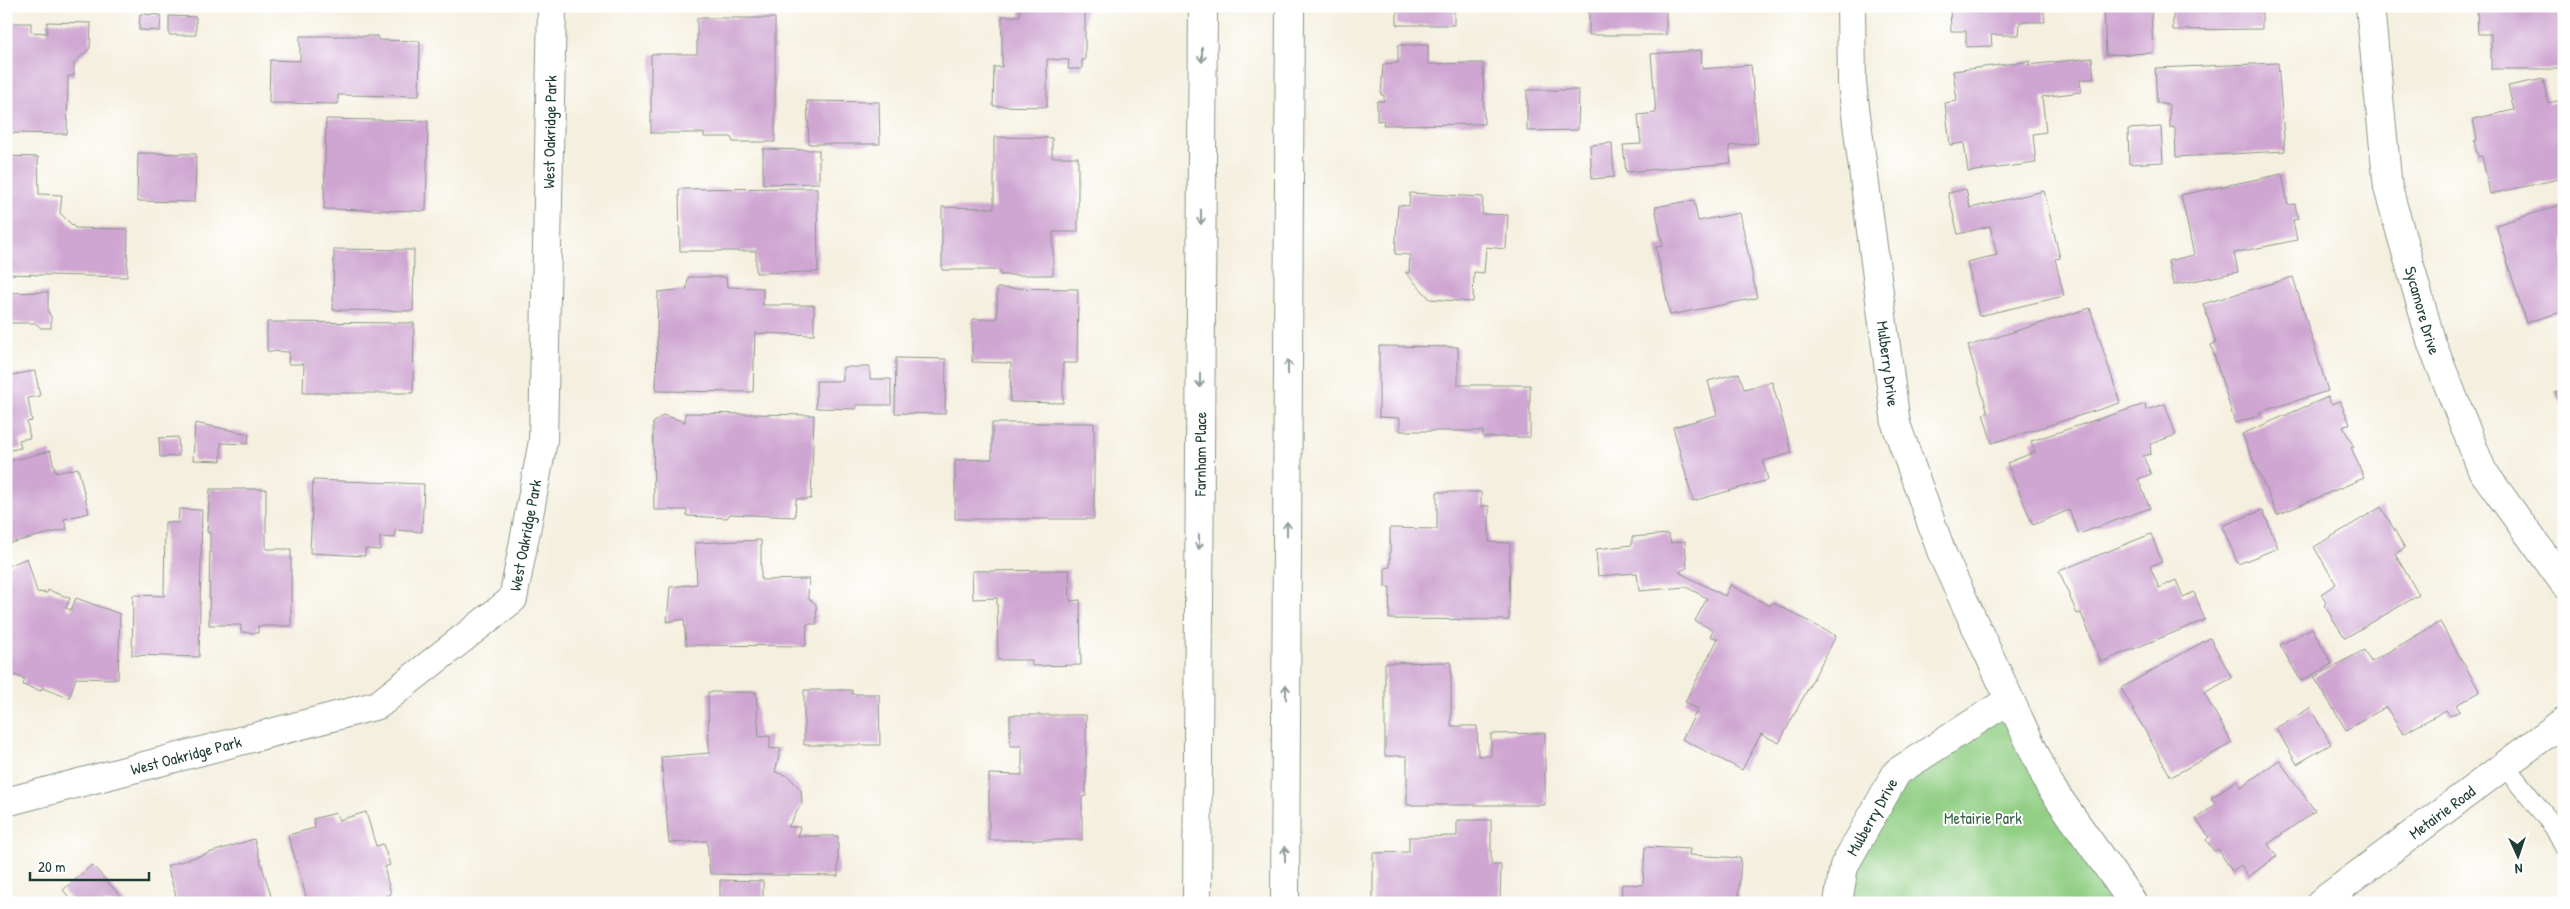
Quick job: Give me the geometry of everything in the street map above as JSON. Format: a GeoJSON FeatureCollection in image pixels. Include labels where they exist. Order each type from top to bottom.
{"type":"FeatureCollection","features":[{"type":"Feature","properties":{"kind":"street","name":"West Oakridge Park"},"geometry":{"type":"LineString","coordinates":[[6,802],[378,705],[513,599],[543,441],[552,6]]}},
{"type":"Feature","properties":{"kind":"street","name":"Farnham Place"},"geometry":{"type":"LineString","coordinates":[[1197,903],[1202,6]]}},
{"type":"Feature","properties":{"kind":"street"},"geometry":{"type":"LineString","coordinates":[[1284,903],[1290,6]]}},
{"type":"Feature","properties":{"kind":"street","name":"Mulberry Drive"},"geometry":{"type":"LineString","coordinates":[[1851,6],[1852,84],[1896,424],[1943,556],[2050,786],[2133,903]]}},
{"type":"Feature","properties":{"kind":"street","name":"Sycamore Drive"},"geometry":{"type":"LineString","coordinates":[[2370,6],[2388,188],[2432,344],[2482,470],[2564,583]]}},
{"type":"Feature","properties":{"kind":"street","name":"Mulberry Drive"},"geometry":{"type":"LineString","coordinates":[[1838,903],[1844,866],[1897,772],[2009,700]]}},
{"type":"Feature","properties":{"kind":"street","name":"Metairie Road"},"geometry":{"type":"LineString","coordinates":[[2323,902],[2564,721]]}},
{"type":"Feature","properties":{"kind":"lane"},"geometry":{"type":"LineString","coordinates":[[2504,765],[2554,827],[2564,846]]}},
{"type":"Feature","properties":{"kind":"green space","name":"Metairie Park"},"geometry":{"type":"Polygon","coordinates":[[[2009,700],[2139,903],[1843,903],[1897,772],[2009,700]]]}},
{"type":"Feature","properties":{"kind":"building"},"geometry":{"type":"Polygon","coordinates":[[[1020,6],[1085,6],[1085,60],[1082,60],[1082,69],[1068,69],[1069,60],[1047,59],[1047,107],[993,106],[994,67],[1002,67],[1002,16],[1020,16],[1020,6]]]}},
{"type":"Feature","properties":{"kind":"building"},"geometry":{"type":"Polygon","coordinates":[[[1397,6],[1454,6],[1454,25],[1397,25],[1397,6]]]}},
{"type":"Feature","properties":{"kind":"building"},"geometry":{"type":"Polygon","coordinates":[[[1589,6],[1666,6],[1666,35],[1589,35],[1589,6]]]}},
{"type":"Feature","properties":{"kind":"building"},"geometry":{"type":"Polygon","coordinates":[[[1950,6],[2043,6],[2045,22],[2020,22],[2019,35],[1991,35],[1992,46],[1966,47],[1966,31],[1951,31],[1950,6]]]}},
{"type":"Feature","properties":{"kind":"building"},"geometry":{"type":"Polygon","coordinates":[[[2151,6],[2153,53],[2106,55],[2104,7],[2151,6]]]}},
{"type":"Feature","properties":{"kind":"building"},"geometry":{"type":"Polygon","coordinates":[[[2173,6],[2262,6],[2262,29],[2173,30],[2173,6]]]}},
{"type":"Feature","properties":{"kind":"building"},"geometry":{"type":"Polygon","coordinates":[[[2477,6],[2564,6],[2564,69],[2491,69],[2491,34],[2478,34],[2477,6]]]}},
{"type":"Feature","properties":{"kind":"building"},"geometry":{"type":"Polygon","coordinates":[[[140,14],[161,15],[160,31],[139,30],[140,14]]]}},
{"type":"Feature","properties":{"kind":"building"},"geometry":{"type":"Polygon","coordinates":[[[169,16],[196,17],[196,35],[169,35],[169,16]]]}},
{"type":"Feature","properties":{"kind":"building"},"geometry":{"type":"Polygon","coordinates":[[[697,18],[775,18],[775,142],[733,142],[731,137],[704,137],[704,133],[651,133],[651,54],[697,54],[697,18]]]}},
{"type":"Feature","properties":{"kind":"building"},"geometry":{"type":"Polygon","coordinates":[[[47,22],[91,23],[90,48],[74,63],[74,76],[68,76],[67,134],[9,133],[9,136],[6,136],[6,23],[31,23],[31,32],[47,33],[47,22]]]}},
{"type":"Feature","properties":{"kind":"building"},"geometry":{"type":"Polygon","coordinates":[[[300,36],[377,36],[378,40],[420,41],[419,96],[338,95],[338,104],[269,103],[270,60],[300,61],[300,36]]]}},
{"type":"Feature","properties":{"kind":"building"},"geometry":{"type":"Polygon","coordinates":[[[1398,45],[1428,45],[1428,64],[1483,63],[1484,124],[1383,125],[1384,120],[1377,121],[1377,101],[1384,101],[1384,95],[1381,95],[1383,64],[1398,63],[1398,45]]]}},
{"type":"Feature","properties":{"kind":"building"},"geometry":{"type":"Polygon","coordinates":[[[1701,50],[1702,69],[1751,65],[1758,143],[1729,146],[1731,163],[1626,172],[1623,145],[1641,144],[1638,115],[1656,113],[1651,54],[1701,50]]]}},
{"type":"Feature","properties":{"kind":"building"},"geometry":{"type":"Polygon","coordinates":[[[2092,58],[2094,78],[2080,80],[2081,92],[2042,97],[2046,132],[2033,134],[2036,163],[1968,172],[1964,143],[1950,145],[1945,103],[1957,101],[1953,71],[2030,61],[2028,65],[2092,58]]]}},
{"type":"Feature","properties":{"kind":"building"},"geometry":{"type":"Polygon","coordinates":[[[2278,63],[2285,151],[2176,157],[2175,128],[2170,127],[2169,105],[2157,103],[2155,68],[2278,63]]]}},
{"type":"Feature","properties":{"kind":"building"},"geometry":{"type":"Polygon","coordinates":[[[2543,79],[2548,103],[2562,100],[2564,108],[2564,178],[2490,194],[2482,156],[2478,157],[2474,141],[2477,140],[2473,119],[2514,110],[2508,86],[2543,79]]]}},
{"type":"Feature","properties":{"kind":"building"},"geometry":{"type":"Polygon","coordinates":[[[1527,90],[1579,90],[1578,130],[1527,131],[1527,90]]]}},
{"type":"Feature","properties":{"kind":"building"},"geometry":{"type":"Polygon","coordinates":[[[807,101],[879,102],[880,144],[809,144],[807,101]]]}},
{"type":"Feature","properties":{"kind":"building"},"geometry":{"type":"Polygon","coordinates":[[[326,119],[428,121],[426,211],[324,209],[326,119]]]}},
{"type":"Feature","properties":{"kind":"building"},"geometry":{"type":"Polygon","coordinates":[[[2161,127],[2163,162],[2129,164],[2128,129],[2161,127]]]}},
{"type":"Feature","properties":{"kind":"building"},"geometry":{"type":"Polygon","coordinates":[[[994,137],[1052,138],[1052,157],[1078,157],[1078,232],[1053,232],[1053,275],[1000,275],[1000,270],[942,270],[942,207],[994,208],[994,137]]]}},
{"type":"Feature","properties":{"kind":"building"},"geometry":{"type":"Polygon","coordinates":[[[1612,143],[1614,177],[1592,179],[1590,145],[1612,143]]]}},
{"type":"Feature","properties":{"kind":"building"},"geometry":{"type":"Polygon","coordinates":[[[763,149],[819,150],[819,183],[763,184],[763,149]]]}},
{"type":"Feature","properties":{"kind":"building"},"geometry":{"type":"Polygon","coordinates":[[[138,153],[196,154],[195,202],[137,201],[138,153]]]}},
{"type":"Feature","properties":{"kind":"building"},"geometry":{"type":"Polygon","coordinates":[[[6,156],[38,157],[39,194],[62,195],[60,213],[75,228],[128,229],[127,277],[6,274],[6,156]]]}},
{"type":"Feature","properties":{"kind":"building"},"geometry":{"type":"Polygon","coordinates":[[[2282,174],[2288,205],[2295,204],[2298,219],[2293,220],[2297,240],[2234,253],[2238,272],[2173,285],[2168,261],[2194,255],[2181,195],[2282,174]]]}},
{"type":"Feature","properties":{"kind":"building"},"geometry":{"type":"Polygon","coordinates":[[[817,188],[818,272],[756,273],[756,251],[680,251],[679,189],[817,188]]]}},
{"type":"Feature","properties":{"kind":"building"},"geometry":{"type":"Polygon","coordinates":[[[1966,189],[1970,208],[2044,191],[2060,258],[2055,259],[2064,296],[1979,316],[1967,262],[1997,255],[1990,226],[1958,234],[1948,193],[1966,189]]]}},
{"type":"Feature","properties":{"kind":"building"},"geometry":{"type":"Polygon","coordinates":[[[1410,193],[1483,197],[1482,214],[1508,215],[1506,249],[1486,247],[1484,273],[1474,272],[1473,302],[1430,299],[1405,272],[1409,273],[1410,255],[1395,254],[1398,205],[1409,206],[1410,193]]]}},
{"type":"Feature","properties":{"kind":"building"},"geometry":{"type":"Polygon","coordinates":[[[1694,200],[1698,221],[1740,213],[1757,298],[1670,315],[1656,247],[1663,246],[1655,207],[1694,200]]]}},
{"type":"Feature","properties":{"kind":"building"},"geometry":{"type":"Polygon","coordinates":[[[2564,204],[2564,311],[2526,323],[2496,225],[2564,204]]]}},
{"type":"Feature","properties":{"kind":"building"},"geometry":{"type":"Polygon","coordinates":[[[334,249],[414,250],[413,311],[333,310],[334,249]]]}},
{"type":"Feature","properties":{"kind":"building"},"geometry":{"type":"Polygon","coordinates":[[[688,277],[726,277],[727,287],[763,288],[763,305],[814,305],[814,335],[755,333],[753,392],[656,391],[658,292],[687,289],[688,277]]]}},
{"type":"Feature","properties":{"kind":"building"},"geometry":{"type":"Polygon","coordinates":[[[2293,277],[2328,391],[2259,412],[2261,415],[2235,423],[2211,345],[2216,343],[2203,304],[2293,277]]]}},
{"type":"Feature","properties":{"kind":"building"},"geometry":{"type":"Polygon","coordinates":[[[997,288],[1078,289],[1077,363],[1063,363],[1063,403],[1010,402],[1011,363],[972,362],[972,319],[997,319],[997,288]]]}},
{"type":"Feature","properties":{"kind":"building"},"geometry":{"type":"Polygon","coordinates":[[[48,292],[48,312],[51,316],[51,328],[41,328],[35,323],[6,323],[6,293],[48,292]]]}},
{"type":"Feature","properties":{"kind":"building"},"geometry":{"type":"Polygon","coordinates":[[[2090,308],[2120,403],[1992,443],[1983,414],[1988,413],[1968,346],[2090,308]]]}},
{"type":"Feature","properties":{"kind":"building"},"geometry":{"type":"Polygon","coordinates":[[[267,322],[414,323],[413,393],[303,393],[304,364],[288,364],[289,352],[267,351],[267,322]]]}},
{"type":"Feature","properties":{"kind":"building"},"geometry":{"type":"Polygon","coordinates":[[[1379,346],[1458,347],[1458,385],[1530,385],[1530,437],[1483,437],[1483,431],[1400,431],[1400,418],[1379,417],[1379,346]]]}},
{"type":"Feature","properties":{"kind":"building"},"geometry":{"type":"Polygon","coordinates":[[[896,358],[946,359],[945,414],[895,413],[896,358]]]}},
{"type":"Feature","properties":{"kind":"building"},"geometry":{"type":"Polygon","coordinates":[[[843,367],[870,367],[870,379],[891,379],[891,405],[856,405],[856,409],[816,408],[816,381],[843,381],[843,367]]]}},
{"type":"Feature","properties":{"kind":"building"},"geometry":{"type":"Polygon","coordinates":[[[35,371],[40,396],[28,398],[32,421],[27,422],[30,438],[19,440],[21,448],[6,451],[6,376],[35,371]]]}},
{"type":"Feature","properties":{"kind":"building"},"geometry":{"type":"Polygon","coordinates":[[[1739,373],[1744,389],[1772,382],[1792,453],[1763,461],[1768,480],[1693,501],[1673,427],[1717,415],[1708,381],[1739,373]]]}},
{"type":"Feature","properties":{"kind":"building"},"geometry":{"type":"Polygon","coordinates":[[[2564,389],[2564,411],[2555,393],[2564,389]]]}},
{"type":"Feature","properties":{"kind":"building"},"geometry":{"type":"Polygon","coordinates":[[[2328,397],[2331,404],[2340,401],[2350,424],[2343,427],[2354,447],[2351,447],[2364,478],[2277,515],[2242,434],[2328,397]]]}},
{"type":"Feature","properties":{"kind":"building"},"geometry":{"type":"Polygon","coordinates":[[[2145,404],[2146,410],[2165,404],[2176,435],[2150,444],[2151,454],[2143,456],[2151,474],[2138,479],[2150,508],[2079,534],[2069,510],[2033,525],[2007,463],[2035,452],[2031,441],[2145,404]]]}},
{"type":"Feature","properties":{"kind":"building"},"geometry":{"type":"Polygon","coordinates":[[[685,413],[814,415],[811,499],[796,499],[795,517],[730,514],[727,518],[687,516],[687,510],[654,510],[653,423],[663,415],[685,422],[685,413]]]}},
{"type":"Feature","properties":{"kind":"building"},"geometry":{"type":"Polygon","coordinates":[[[195,423],[249,434],[248,444],[221,443],[221,461],[193,460],[195,423]]]}},
{"type":"Feature","properties":{"kind":"building"},"geometry":{"type":"Polygon","coordinates":[[[992,423],[1094,423],[1094,519],[955,519],[955,460],[992,459],[992,423]]]}},
{"type":"Feature","properties":{"kind":"building"},"geometry":{"type":"Polygon","coordinates":[[[178,437],[179,456],[160,457],[159,438],[178,437]]]}},
{"type":"Feature","properties":{"kind":"building"},"geometry":{"type":"Polygon","coordinates":[[[50,451],[56,473],[78,468],[89,513],[64,519],[67,529],[6,544],[6,462],[50,451]]]}},
{"type":"Feature","properties":{"kind":"building"},"geometry":{"type":"Polygon","coordinates":[[[313,480],[424,484],[422,532],[395,530],[395,538],[380,537],[380,550],[365,549],[365,556],[310,553],[313,480]]]}},
{"type":"Feature","properties":{"kind":"building"},"geometry":{"type":"Polygon","coordinates":[[[210,489],[266,489],[266,549],[291,549],[291,626],[258,626],[258,633],[241,632],[241,625],[209,625],[210,533],[207,532],[210,489]]]}},
{"type":"Feature","properties":{"kind":"building"},"geometry":{"type":"Polygon","coordinates":[[[1437,492],[1481,492],[1481,506],[1489,506],[1489,542],[1510,543],[1509,620],[1389,619],[1390,587],[1385,587],[1385,568],[1390,567],[1390,528],[1437,529],[1437,492]]]}},
{"type":"Feature","properties":{"kind":"building"},"geometry":{"type":"Polygon","coordinates":[[[2381,507],[2405,548],[2395,554],[2419,595],[2345,638],[2324,605],[2326,603],[2321,594],[2336,584],[2314,547],[2381,507]]]}},
{"type":"Feature","properties":{"kind":"building"},"geometry":{"type":"Polygon","coordinates":[[[179,509],[202,510],[199,657],[132,655],[133,595],[164,596],[165,522],[178,523],[179,509]]]}},
{"type":"Feature","properties":{"kind":"building"},"geometry":{"type":"Polygon","coordinates":[[[2263,510],[2278,548],[2238,564],[2222,526],[2263,510]]]}},
{"type":"Feature","properties":{"kind":"building"},"geometry":{"type":"Polygon","coordinates":[[[1668,534],[1671,543],[1685,541],[1687,568],[1680,571],[1680,573],[1725,596],[1730,585],[1770,606],[1772,602],[1836,636],[1779,743],[1761,734],[1742,770],[1682,739],[1698,709],[1685,702],[1718,639],[1710,636],[1713,630],[1695,621],[1707,598],[1686,587],[1639,591],[1637,573],[1598,576],[1596,549],[1632,545],[1632,537],[1668,534]]]}},
{"type":"Feature","properties":{"kind":"building"},"geometry":{"type":"Polygon","coordinates":[[[2151,534],[2162,562],[2150,566],[2159,588],[2176,580],[2183,597],[2194,592],[2205,620],[2101,662],[2081,613],[2077,614],[2059,571],[2151,534]]]}},
{"type":"Feature","properties":{"kind":"building"},"geometry":{"type":"Polygon","coordinates":[[[761,540],[761,580],[809,579],[808,598],[816,604],[817,624],[807,624],[806,646],[686,645],[684,619],[667,622],[670,587],[697,584],[695,543],[761,540]]]}},
{"type":"Feature","properties":{"kind":"building"},"geometry":{"type":"Polygon","coordinates":[[[27,558],[37,592],[47,593],[48,590],[70,598],[66,608],[71,610],[76,598],[120,614],[118,679],[76,678],[69,698],[42,688],[41,691],[23,685],[25,679],[6,672],[6,608],[8,602],[6,598],[6,567],[27,558]]]}},
{"type":"Feature","properties":{"kind":"building"},"geometry":{"type":"Polygon","coordinates":[[[1069,570],[1070,601],[1080,600],[1081,665],[1032,666],[1032,660],[998,660],[997,598],[973,599],[972,571],[1069,570]]]}},
{"type":"Feature","properties":{"kind":"building"},"geometry":{"type":"Polygon","coordinates":[[[2440,622],[2480,692],[2456,705],[2460,711],[2450,716],[2446,710],[2403,734],[2386,707],[2346,730],[2314,677],[2364,650],[2371,662],[2440,622]]]}},
{"type":"Feature","properties":{"kind":"building"},"geometry":{"type":"Polygon","coordinates":[[[2312,628],[2332,664],[2301,681],[2280,645],[2312,628]]]}},
{"type":"Feature","properties":{"kind":"building"},"geometry":{"type":"Polygon","coordinates":[[[2210,638],[2232,678],[2204,693],[2232,743],[2171,777],[2121,688],[2210,638]]]}},
{"type":"Feature","properties":{"kind":"building"},"geometry":{"type":"Polygon","coordinates":[[[1451,662],[1451,726],[1477,726],[1478,756],[1491,756],[1491,734],[1545,733],[1545,805],[1407,805],[1407,756],[1385,756],[1385,663],[1451,662]]]}},
{"type":"Feature","properties":{"kind":"building"},"geometry":{"type":"Polygon","coordinates":[[[804,690],[852,690],[852,694],[879,694],[880,745],[804,745],[804,690]]]}},
{"type":"Feature","properties":{"kind":"building"},"geometry":{"type":"Polygon","coordinates":[[[708,692],[756,692],[759,737],[770,736],[770,749],[781,748],[775,772],[788,776],[801,790],[802,803],[788,827],[800,827],[797,836],[838,836],[838,876],[710,874],[707,841],[669,843],[661,757],[709,753],[708,692]]]}},
{"type":"Feature","properties":{"kind":"building"},"geometry":{"type":"Polygon","coordinates":[[[2310,708],[2331,744],[2297,764],[2276,728],[2310,708]]]}},
{"type":"Feature","properties":{"kind":"building"},"geometry":{"type":"Polygon","coordinates":[[[1010,715],[1086,715],[1086,796],[1082,797],[1082,840],[989,840],[989,774],[1022,775],[1022,746],[1010,746],[1010,715]]]}},
{"type":"Feature","properties":{"kind":"building"},"geometry":{"type":"Polygon","coordinates":[[[2279,760],[2315,811],[2268,844],[2277,856],[2248,877],[2241,865],[2232,871],[2218,849],[2214,851],[2206,840],[2209,837],[2196,819],[2216,804],[2211,798],[2237,780],[2241,787],[2279,760]]]}},
{"type":"Feature","properties":{"kind":"building"},"geometry":{"type":"Polygon","coordinates":[[[366,812],[376,846],[383,844],[390,865],[384,867],[391,894],[386,896],[388,903],[308,903],[288,835],[315,828],[313,819],[336,813],[339,820],[366,812]]]}},
{"type":"Feature","properties":{"kind":"building"},"geometry":{"type":"Polygon","coordinates":[[[1457,820],[1491,820],[1491,865],[1501,865],[1500,900],[1480,900],[1480,903],[1373,903],[1373,853],[1409,852],[1409,837],[1457,836],[1457,820]]]}},
{"type":"Feature","properties":{"kind":"building"},"geometry":{"type":"Polygon","coordinates":[[[254,839],[273,903],[178,903],[167,866],[254,839]]]}},
{"type":"Feature","properties":{"kind":"building"},"geometry":{"type":"Polygon","coordinates":[[[1645,847],[1690,849],[1689,855],[1741,858],[1738,903],[1621,903],[1622,884],[1643,885],[1645,847]]]}},
{"type":"Feature","properties":{"kind":"building"},"geometry":{"type":"Polygon","coordinates":[[[92,865],[127,903],[72,903],[63,890],[92,865]]]}},
{"type":"Feature","properties":{"kind":"building"},"geometry":{"type":"Polygon","coordinates":[[[720,880],[763,881],[763,903],[720,903],[720,880]]]}}]}
